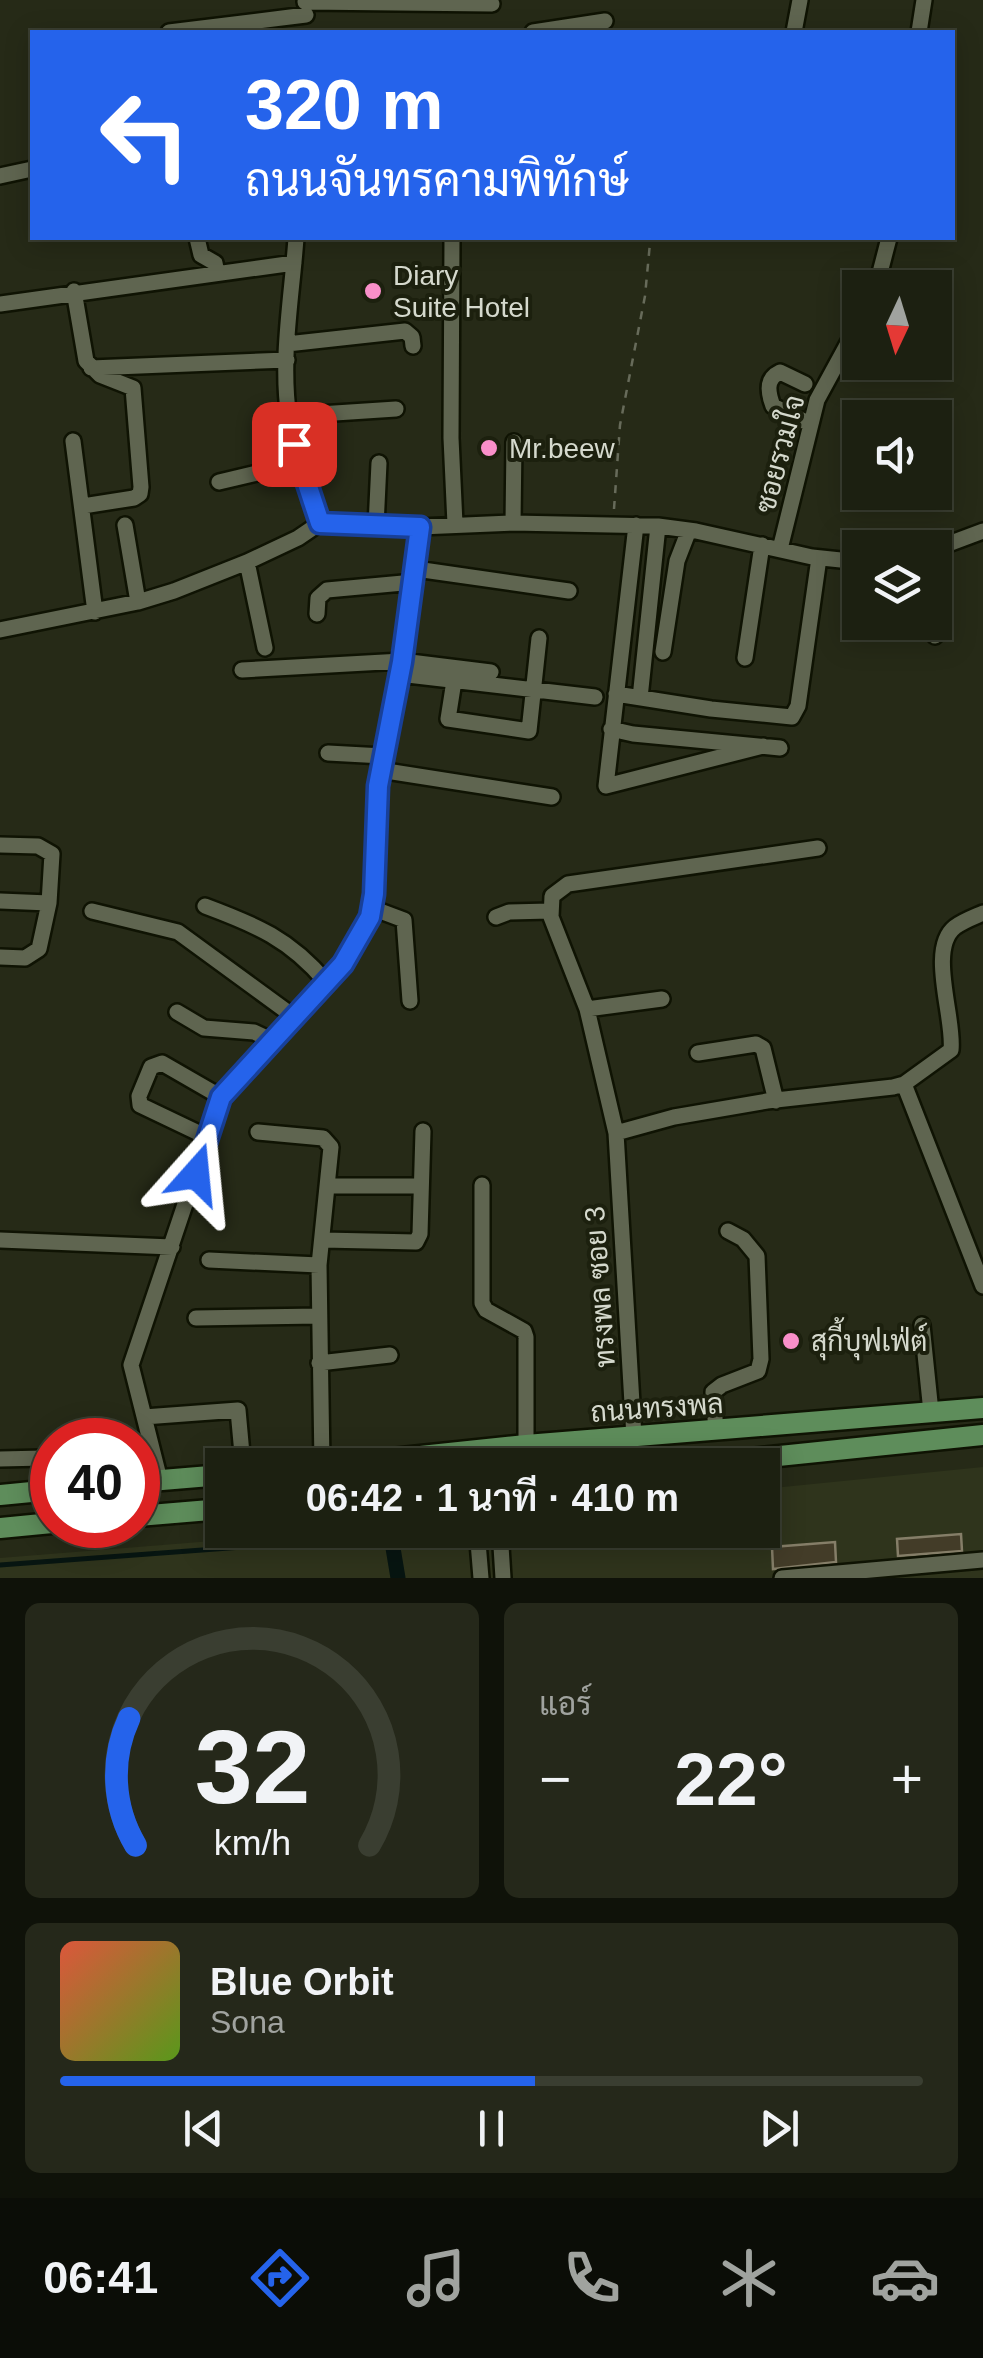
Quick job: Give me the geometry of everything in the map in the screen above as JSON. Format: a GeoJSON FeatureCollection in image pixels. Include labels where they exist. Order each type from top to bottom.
{"type":"FeatureCollection","features":[{"type":"Feature","properties":{"kind":"main road","name":"ถนนทรงพล"},"geometry":{"type":"LineString","coordinates":[[518,1448],[983,1408]]}},
{"type":"Feature","properties":{"kind":"main road"},"geometry":{"type":"LineString","coordinates":[[780,1456],[983,1435]]}},
{"type":"Feature","properties":{"kind":"main road"},"geometry":{"type":"LineString","coordinates":[[160,1480],[205,1476]]}},
{"type":"Feature","properties":{"kind":"main road"},"geometry":{"type":"LineString","coordinates":[[0,1494],[30,1492]]}},
{"type":"Feature","properties":{"kind":"main road"},"geometry":{"type":"LineString","coordinates":[[160,1515],[205,1511]]}},
{"type":"Feature","properties":{"kind":"main road"},"geometry":{"type":"LineString","coordinates":[[0,1528],[30,1525]]}},
{"type":"Feature","properties":{"kind":"street"},"geometry":{"type":"LineString","coordinates":[[794,30],[800,0]]}},
{"type":"Feature","properties":{"kind":"street"},"geometry":{"type":"LineString","coordinates":[[919,30],[924,0]]}},
{"type":"Feature","properties":{"kind":"street"},"geometry":{"type":"LineString","coordinates":[[183,30],[306,12],[492,4]]}},
{"type":"Feature","properties":{"kind":"street"},"geometry":{"type":"LineString","coordinates":[[546,30],[605,21]]}},
{"type":"Feature","properties":{"kind":"street"},"geometry":{"type":"LineString","coordinates":[[0,176],[30,169]]}},
{"type":"Feature","properties":{"kind":"street"},"geometry":{"type":"LineString","coordinates":[[197,240],[201,255],[215,263],[217,273]]}},
{"type":"Feature","properties":{"kind":"street"},"geometry":{"type":"LineString","coordinates":[[296,240],[287,352],[289,416],[320,523]]}},
{"type":"Feature","properties":{"kind":"street"},"geometry":{"type":"LineString","coordinates":[[452,240],[451,438],[455,524]]}},
{"type":"Feature","properties":{"kind":"street"},"geometry":{"type":"LineString","coordinates":[[881,270],[888,240]]}},
{"type":"Feature","properties":{"kind":"street"},"geometry":{"type":"LineString","coordinates":[[0,304],[294,263]]}},
{"type":"Feature","properties":{"kind":"street"},"geometry":{"type":"LineString","coordinates":[[74,291],[86,361],[100,376],[133,388],[141,487],[134,498],[82,506]]}},
{"type":"Feature","properties":{"kind":"street"},"geometry":{"type":"LineString","coordinates":[[91,368],[287,352],[405,331],[412,337],[413,346]]}},
{"type":"Feature","properties":{"kind":"street","name":"ซอยรวมใจ"},"geometry":{"type":"LineString","coordinates":[[780,549],[817,400],[842,354]]}},
{"type":"Feature","properties":{"kind":"street"},"geometry":{"type":"LineString","coordinates":[[806,384],[780,372],[773,376],[769,396],[773,406],[810,424]]}},
{"type":"Feature","properties":{"kind":"street"},"geometry":{"type":"LineString","coordinates":[[289,416],[396,409]]}},
{"type":"Feature","properties":{"kind":"street"},"geometry":{"type":"LineString","coordinates":[[73,440],[96,612]]}},
{"type":"Feature","properties":{"kind":"street"},"geometry":{"type":"LineString","coordinates":[[513,523],[514,442]]}},
{"type":"Feature","properties":{"kind":"street"},"geometry":{"type":"LineString","coordinates":[[376,526],[379,463]]}},
{"type":"Feature","properties":{"kind":"street"},"geometry":{"type":"LineString","coordinates":[[219,482],[300,464]]}},
{"type":"Feature","properties":{"kind":"street"},"geometry":{"type":"LineString","coordinates":[[0,630],[138,602],[247,562],[320,523],[420,527],[513,523],[658,526],[842,560]]}},
{"type":"Feature","properties":{"kind":"street"},"geometry":{"type":"LineString","coordinates":[[125,525],[138,602]]}},
{"type":"Feature","properties":{"kind":"street"},"geometry":{"type":"LineString","coordinates":[[636,525],[606,786],[763,746]]}},
{"type":"Feature","properties":{"kind":"street"},"geometry":{"type":"LineString","coordinates":[[640,698],[658,526]]}},
{"type":"Feature","properties":{"kind":"street"},"geometry":{"type":"LineString","coordinates":[[242,1448],[236,1409],[144,1416],[131,1365],[221,1097],[358,943],[372,908],[381,763],[400,668],[420,527]]}},
{"type":"Feature","properties":{"kind":"street"},"geometry":{"type":"LineString","coordinates":[[663,652],[677,561],[689,530]]}},
{"type":"Feature","properties":{"kind":"street"},"geometry":{"type":"LineString","coordinates":[[952,543],[983,531]]}},
{"type":"Feature","properties":{"kind":"street"},"geometry":{"type":"LineString","coordinates":[[745,658],[762,545]]}},
{"type":"Feature","properties":{"kind":"street"},"geometry":{"type":"LineString","coordinates":[[616,694],[792,717],[798,706],[819,558]]}},
{"type":"Feature","properties":{"kind":"street"},"geometry":{"type":"LineString","coordinates":[[247,562],[265,648]]}},
{"type":"Feature","properties":{"kind":"street"},"geometry":{"type":"LineString","coordinates":[[317,614],[318,598],[327,590],[415,575],[569,591]]}},
{"type":"Feature","properties":{"kind":"street"},"geometry":{"type":"LineString","coordinates":[[454,680],[448,719],[529,730],[539,638]]}},
{"type":"Feature","properties":{"kind":"street"},"geometry":{"type":"LineString","coordinates":[[400,668],[454,680],[595,697]]}},
{"type":"Feature","properties":{"kind":"street"},"geometry":{"type":"LineString","coordinates":[[242,670],[400,668],[490,672]]}},
{"type":"Feature","properties":{"kind":"street"},"geometry":{"type":"LineString","coordinates":[[612,729],[780,748]]}},
{"type":"Feature","properties":{"kind":"street"},"geometry":{"type":"LineString","coordinates":[[328,753],[552,796]]}},
{"type":"Feature","properties":{"kind":"street"},"geometry":{"type":"LineString","coordinates":[[0,845],[38,846],[52,854],[49,903],[39,948],[25,958],[0,957]]}},
{"type":"Feature","properties":{"kind":"street"},"geometry":{"type":"LineString","coordinates":[[496,917],[509,912],[550,911],[552,896],[568,884],[818,848]]}},
{"type":"Feature","properties":{"kind":"street"},"geometry":{"type":"LineString","coordinates":[[0,902],[49,903]]}},
{"type":"Feature","properties":{"kind":"street"},"geometry":{"type":"LineString","coordinates":[[204,906],[271,933],[303,955],[326,982]]}},
{"type":"Feature","properties":{"kind":"street"},"geometry":{"type":"LineString","coordinates":[[372,908],[404,920],[410,1001]]}},
{"type":"Feature","properties":{"kind":"street"},"geometry":{"type":"LineString","coordinates":[[92,911],[178,932],[292,1016]]}},
{"type":"Feature","properties":{"kind":"street","name":"ทรงพล ซอย 3"},"geometry":{"type":"LineString","coordinates":[[550,911],[586,1009],[616,1133],[634,1438]]}},
{"type":"Feature","properties":{"kind":"street"},"geometry":{"type":"LineString","coordinates":[[616,1133],[674,1117],[904,1084],[951,1050],[945,938],[983,912]]}},
{"type":"Feature","properties":{"kind":"street"},"geometry":{"type":"LineString","coordinates":[[586,1009],[662,999]]}},
{"type":"Feature","properties":{"kind":"street"},"geometry":{"type":"LineString","coordinates":[[177,1012],[204,1028],[254,1032],[271,1040]]}},
{"type":"Feature","properties":{"kind":"street"},"geometry":{"type":"LineString","coordinates":[[698,1053],[756,1044],[763,1048],[776,1101]]}},
{"type":"Feature","properties":{"kind":"street"},"geometry":{"type":"LineString","coordinates":[[208,1137],[140,1105],[139,1096],[151,1067],[162,1063],[221,1097]]}},
{"type":"Feature","properties":{"kind":"street"},"geometry":{"type":"LineString","coordinates":[[904,1084],[983,1286]]}},
{"type":"Feature","properties":{"kind":"street"},"geometry":{"type":"LineString","coordinates":[[322,1240],[413,1244],[420,1234],[423,1131]]}},
{"type":"Feature","properties":{"kind":"street"},"geometry":{"type":"LineString","coordinates":[[258,1132],[323,1138],[330,1143],[319,1265],[321,1448]]}},
{"type":"Feature","properties":{"kind":"street"},"geometry":{"type":"LineString","coordinates":[[482,1185],[482,1303],[486,1310],[524,1332],[526,1338],[526,1445]]}},
{"type":"Feature","properties":{"kind":"street"},"geometry":{"type":"LineString","coordinates":[[328,1186],[420,1186]]}},
{"type":"Feature","properties":{"kind":"street"},"geometry":{"type":"LineString","coordinates":[[716,1431],[713,1392],[758,1370],[760,1359],[757,1256],[742,1239],[728,1231]]}},
{"type":"Feature","properties":{"kind":"street"},"geometry":{"type":"LineString","coordinates":[[0,1240],[172,1247]]}},
{"type":"Feature","properties":{"kind":"street"},"geometry":{"type":"LineString","coordinates":[[209,1260],[319,1265]]}},
{"type":"Feature","properties":{"kind":"street"},"geometry":{"type":"LineString","coordinates":[[196,1318],[319,1316]]}},
{"type":"Feature","properties":{"kind":"street"},"geometry":{"type":"LineString","coordinates":[[922,1325],[932,1412]]}},
{"type":"Feature","properties":{"kind":"street"},"geometry":{"type":"LineString","coordinates":[[318,1364],[390,1355]]}},
{"type":"Feature","properties":{"kind":"street"},"geometry":{"type":"LineString","coordinates":[[0,1459],[30,1458]]}},
{"type":"Feature","properties":{"kind":"street"},"geometry":{"type":"LineString","coordinates":[[479,1548],[481,1578]]}},
{"type":"Feature","properties":{"kind":"street"},"geometry":{"type":"LineString","coordinates":[[501,1548],[503,1578]]}},
{"type":"Feature","properties":{"kind":"street"},"geometry":{"type":"LineString","coordinates":[[782,1578],[983,1560]]}},
{"type":"Feature","properties":{"kind":"path"},"geometry":{"type":"LineString","coordinates":[[613,524],[620,425],[646,296],[650,244]]}},
{"type":"Feature","properties":{"kind":"shaded area"},"geometry":{"type":"Polygon","coordinates":[[[983,1467],[983,1578],[0,1578],[0,1558],[205,1542],[205,1548],[780,1548],[780,1487],[983,1467]]]}},
{"type":"Feature","properties":{"kind":"building"},"geometry":{"type":"Polygon","coordinates":[[[961,1534],[962,1551],[898,1556],[897,1539],[961,1534]]]}},
{"type":"Feature","properties":{"kind":"building"},"geometry":{"type":"Polygon","coordinates":[[[835,1542],[836,1562],[773,1569],[772,1548],[835,1542]]]}},
{"type":"Feature","properties":{"kind":"waterway"},"geometry":{"type":"LineString","coordinates":[[0,1565],[229,1548]]}},
{"type":"Feature","properties":{"kind":"waterway"},"geometry":{"type":"LineString","coordinates":[[393,1548],[398,1578]]}},
{"type":"Feature","properties":{"kind":"place","name":"Diary Suite Hotel"},"geometry":{"type":"Point","coordinates":[373,291]}},
{"type":"Feature","properties":{"kind":"place","name":"Mr.beew"},"geometry":{"type":"Point","coordinates":[489,448]}},
{"type":"Feature","properties":{"kind":"place","name":"สุกี้บุฟเฟ่ต์"},"geometry":{"type":"Point","coordinates":[791,1341]}},
{"type":"Feature","properties":{"kind":"route"},"geometry":{"type":"LineString","coordinates":[[196,1174],[221,1097],[343,964],[370,917],[374,894],[380,770],[402,662],[420,527],[320,523],[294,444]]}}]}
